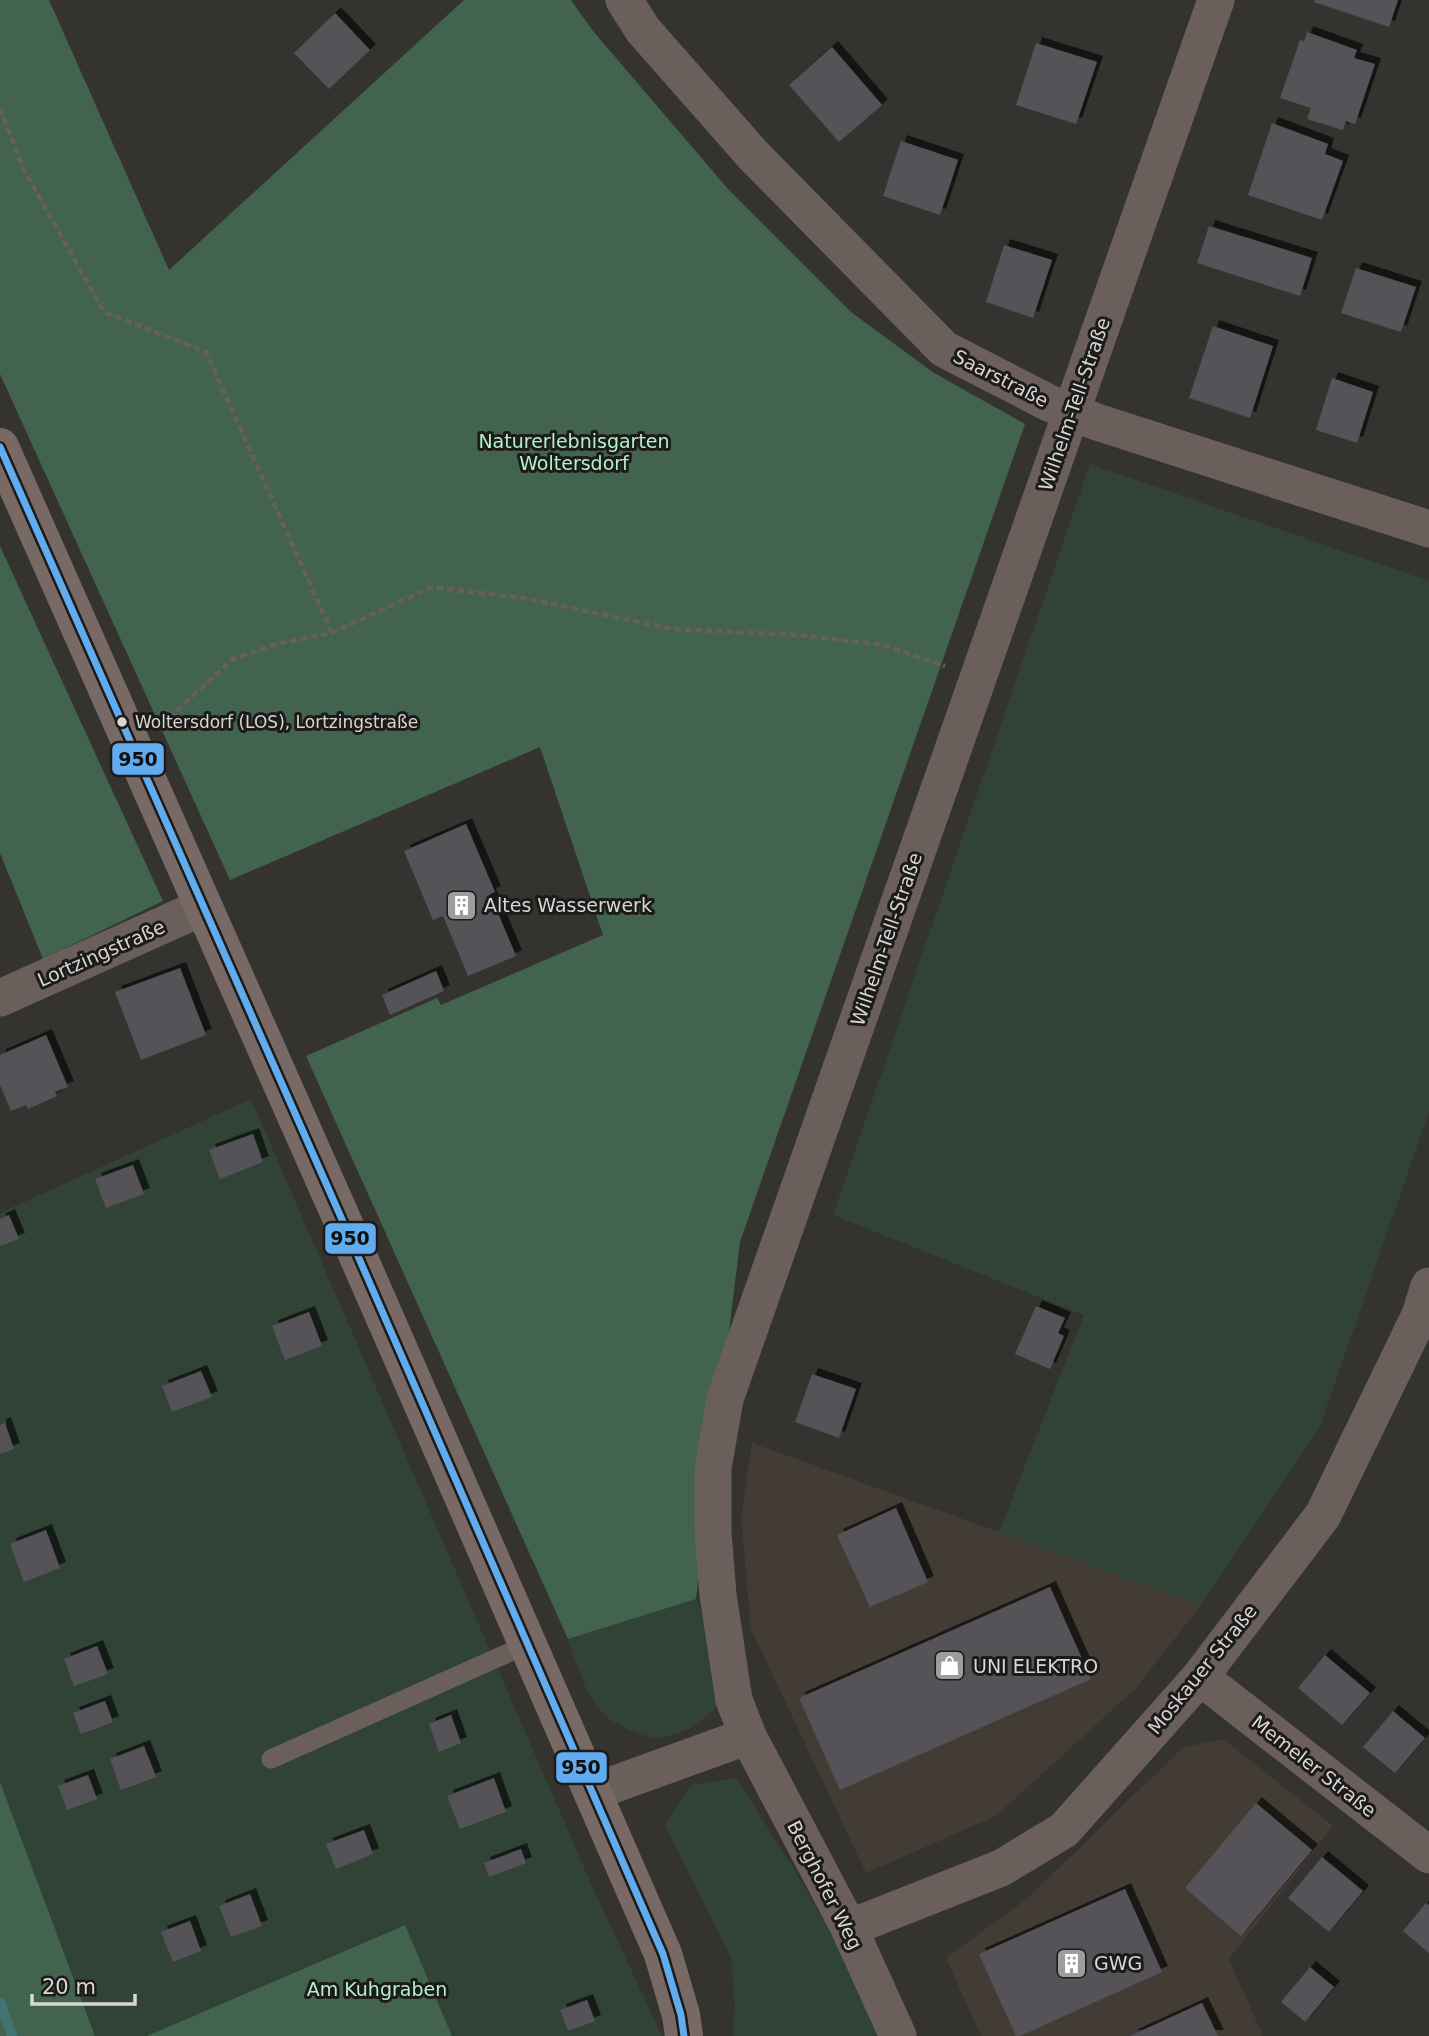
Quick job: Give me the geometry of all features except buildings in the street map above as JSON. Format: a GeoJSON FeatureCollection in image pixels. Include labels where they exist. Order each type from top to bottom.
{"type":"FeatureCollection","features":[{"type":"Feature","properties":{"kind":"main road"},"geometry":{"type":"LineString","coordinates":[[0,447],[663,1954],[681,2015],[684,2036]]}},
{"type":"Feature","properties":{"kind":"street","name":"Saarstraße"},"geometry":{"type":"LineString","coordinates":[[624,0],[643,30],[753,155],[944,349],[1049,403],[1097,422],[1429,529]]}},
{"type":"Feature","properties":{"kind":"street","name":"Wilhelm-Tell-Straße"},"geometry":{"type":"LineString","coordinates":[[748,1736],[734,1699],[718,1595],[713,1531],[713,1468],[725,1399],[1216,0]]}},
{"type":"Feature","properties":{"kind":"street","name":"Lortzingstraße"},"geometry":{"type":"LineString","coordinates":[[0,998],[202,907]]}},
{"type":"Feature","properties":{"kind":"street","name":"Moskauer Straße"},"geometry":{"type":"LineString","coordinates":[[849,1928],[1001,1868],[1064,1830],[1200,1677],[1323,1515],[1426,1306]]}},
{"type":"Feature","properties":{"kind":"street","name":"Memeler Straße"},"geometry":{"type":"LineString","coordinates":[[1200,1677],[1429,1855]]}},
{"type":"Feature","properties":{"kind":"street"},"geometry":{"type":"LineString","coordinates":[[593,1792],[748,1736]]}},
{"type":"Feature","properties":{"kind":"street","name":"Berghofer Weg"},"geometry":{"type":"LineString","coordinates":[[748,1736],[849,1928],[898,2036]]}},
{"type":"Feature","properties":{"kind":"lane"},"geometry":{"type":"LineString","coordinates":[[271,1759],[528,1644]]}},
{"type":"Feature","properties":{"kind":"path"},"geometry":{"type":"LineString","coordinates":[[0,108],[23,168],[104,312],[206,352],[332,633]]}},
{"type":"Feature","properties":{"kind":"path"},"geometry":{"type":"LineString","coordinates":[[135,750],[233,659],[280,643],[332,633],[431,587],[523,598],[673,629],[799,635],[884,645],[956,670]]}},
{"type":"Feature","properties":{"kind":"shaded area"},"geometry":{"type":"Polygon","coordinates":[[[752,1443],[1201,1605],[1136,1688],[996,1816],[866,1873],[751,1629],[741,1517],[752,1443]]]}},
{"type":"Feature","properties":{"kind":"shaded area"},"geometry":{"type":"Polygon","coordinates":[[[1223,1739],[1333,1826],[1229,1959],[1263,2036],[981,2036],[946,1958],[1028,1898],[1182,1748],[1223,1739]]]}},
{"type":"Feature","properties":{"kind":"green space","name":"Naturerlebnisgarten Woltersdorf"},"geometry":{"type":"Polygon","coordinates":[[[0,0],[49,0],[169,270],[464,0],[571,0],[593,31],[728,189],[851,312],[934,373],[1025,424],[740,1242],[696,1599],[568,1639],[306,1056],[437,998],[441,1005],[603,935],[540,747],[230,880],[0,374],[0,0]]]}},
{"type":"Feature","properties":{"kind":"green space"},"geometry":{"type":"Polygon","coordinates":[[[1090,464],[1429,581],[1429,1112],[1320,1426],[1201,1605],[999,1532],[1084,1315],[833,1215],[1090,464]]]}},
{"type":"Feature","properties":{"kind":"green space"},"geometry":{"type":"Polygon","coordinates":[[[0,546],[163,901],[43,959],[0,853],[0,546]]]}},
{"type":"Feature","properties":{"kind":"green space"},"geometry":{"type":"Polygon","coordinates":[[[251,1099],[592,1886],[662,2036],[452,2036],[404,1925],[147,2036],[95,2036],[0,1786],[0,1213],[251,1099]]]}},
{"type":"Feature","properties":{"kind":"green space"},"geometry":{"type":"Polygon","coordinates":[[[696,1599],[714,1644],[716,1708],[694,1726],[671,1736],[659,1737],[633,1732],[606,1716],[586,1687],[568,1639],[696,1599]]]}},
{"type":"Feature","properties":{"kind":"green space"},"geometry":{"type":"Polygon","coordinates":[[[736,1778],[832,1936],[879,2036],[733,2036],[735,2007],[731,1958],[665,1825],[690,1785],[736,1778]]]}},
{"type":"Feature","properties":{"kind":"green space"},"geometry":{"type":"Polygon","coordinates":[[[0,1782],[95,2036],[0,2036],[0,1782]]]}},
{"type":"Feature","properties":{"kind":"green space","name":"Am Kuhgraben"},"geometry":{"type":"Polygon","coordinates":[[[405,1925],[452,2036],[147,2036],[405,1925]]]}},
{"type":"Feature","properties":{"kind":"waterway"},"geometry":{"type":"LineString","coordinates":[[0,2002],[12,2036]]}},
{"type":"Feature","properties":{"kind":"transit line","name":"950"},"geometry":{"type":"LineString","coordinates":[[0,447],[663,1954],[681,2015],[684,2036]]}},
{"type":"Feature","properties":{"kind":"place","name":"Woltersdorf (LOS), Lortzingstraße"},"geometry":{"type":"Point","coordinates":[122,722]}},
{"type":"Feature","properties":{"kind":"place","name":"Altes Wasserwerk"},"geometry":{"type":"Point","coordinates":[461,905]}},
{"type":"Feature","properties":{"kind":"place","name":"UNI ELEKTRO"},"geometry":{"type":"Point","coordinates":[950,1666]}},
{"type":"Feature","properties":{"kind":"place","name":"GWG"},"geometry":{"type":"Point","coordinates":[1071,1963]}}]}
